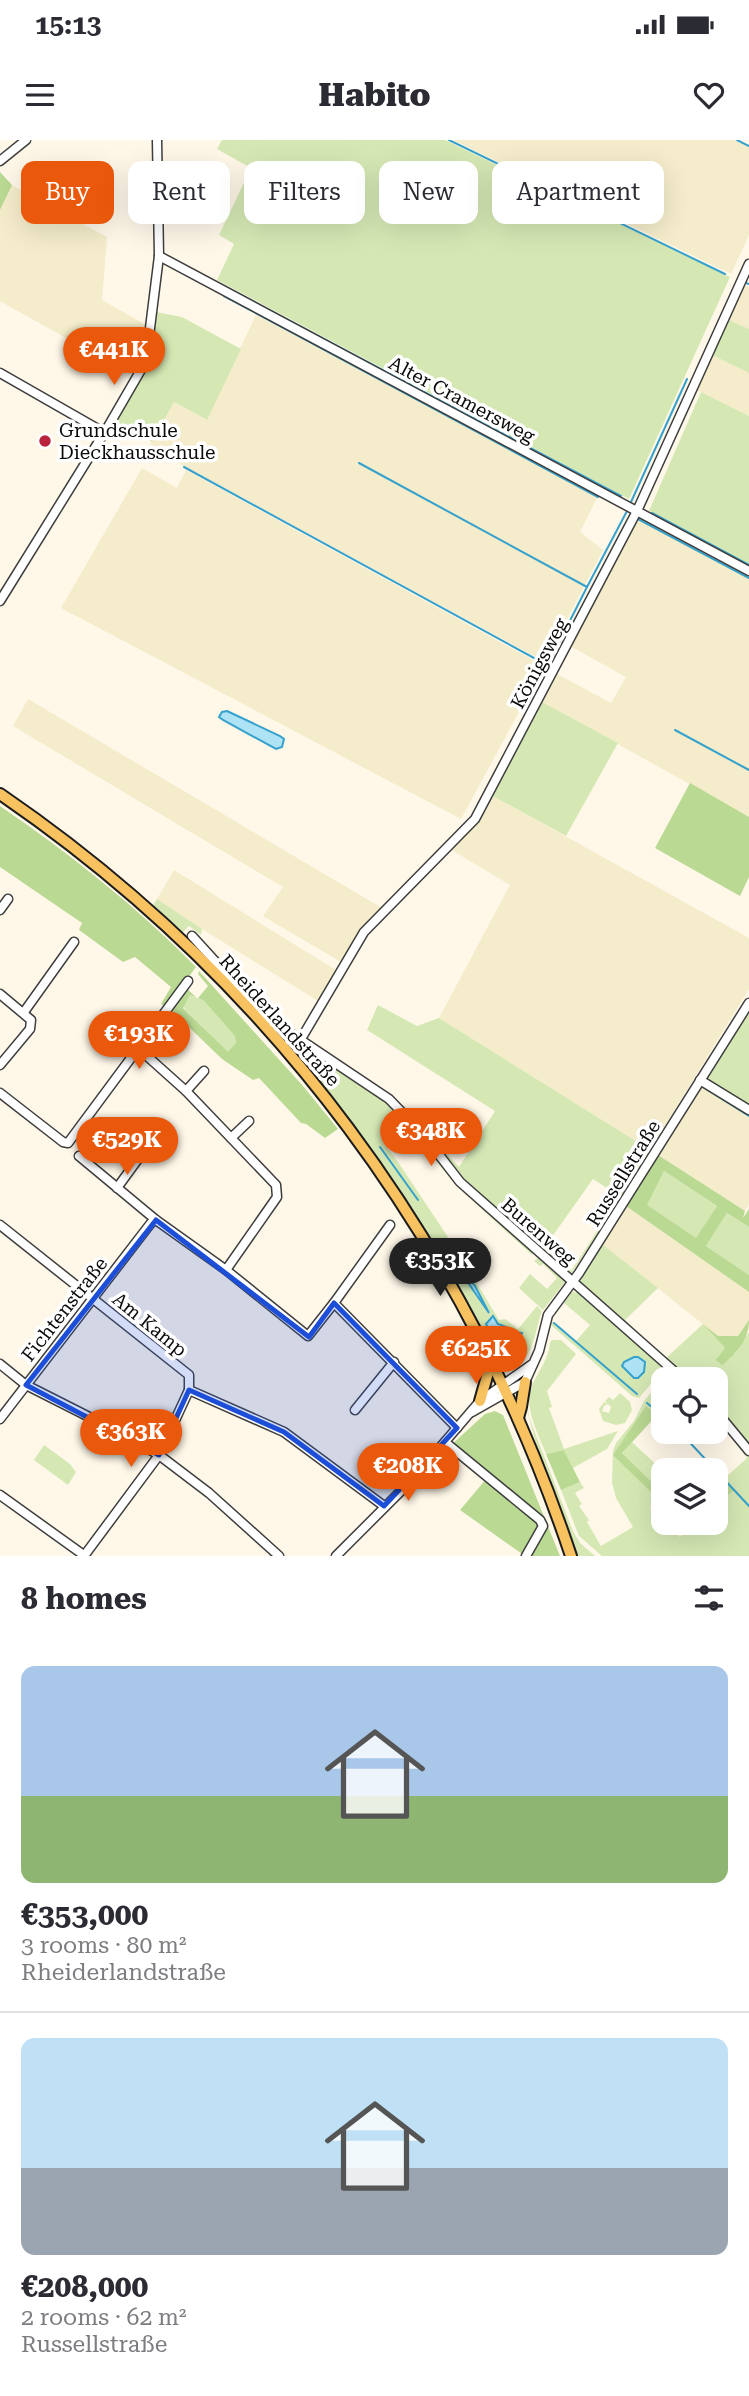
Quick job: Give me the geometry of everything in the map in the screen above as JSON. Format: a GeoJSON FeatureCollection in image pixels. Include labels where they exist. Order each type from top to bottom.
{"type":"FeatureCollection","features":[{"type":"Feature","properties":{"kind":"main road","name":"Rheiderlandstraße"},"geometry":{"type":"LineString","coordinates":[[0,794],[82,855],[154,915],[236,993],[339,1113],[405,1208],[445,1274],[518,1418],[571,1556]]}},
{"type":"Feature","properties":{"kind":"main road"},"geometry":{"type":"LineString","coordinates":[[480,1401],[491,1362]]}},
{"type":"Feature","properties":{"kind":"main road"},"geometry":{"type":"LineString","coordinates":[[518,1418],[525,1382]]}},
{"type":"Feature","properties":{"kind":"street"},"geometry":{"type":"LineString","coordinates":[[0,161],[26,140]]}},
{"type":"Feature","properties":{"kind":"street"},"geometry":{"type":"LineString","coordinates":[[0,601],[142,368],[147,352],[159,256],[157,140]]}},
{"type":"Feature","properties":{"kind":"street","name":"Alter Cramersweg"},"geometry":{"type":"LineString","coordinates":[[159,256],[749,571]]}},
{"type":"Feature","properties":{"kind":"street","name":"Königsweg"},"geometry":{"type":"LineString","coordinates":[[300,1039],[364,932],[475,820],[637,511],[749,264]]}},
{"type":"Feature","properties":{"kind":"street"},"geometry":{"type":"LineString","coordinates":[[0,373],[104,433]]}},
{"type":"Feature","properties":{"kind":"street"},"geometry":{"type":"LineString","coordinates":[[0,910],[8,899]]}},
{"type":"Feature","properties":{"kind":"street","name":"Burenweg"},"geometry":{"type":"LineString","coordinates":[[192,936],[265,1016],[389,1099],[422,1134],[460,1182],[670,1367]]}},
{"type":"Feature","properties":{"kind":"street"},"geometry":{"type":"LineString","coordinates":[[24,1012],[74,942]]}},
{"type":"Feature","properties":{"kind":"street"},"geometry":{"type":"LineString","coordinates":[[0,1093],[63,1142],[68,1143],[188,981]]}},
{"type":"Feature","properties":{"kind":"street"},"geometry":{"type":"LineString","coordinates":[[0,994],[31,1020],[30,1029],[0,1065]]}},
{"type":"Feature","properties":{"kind":"street","name":"Russellstraße"},"geometry":{"type":"LineString","coordinates":[[525,1382],[540,1351],[548,1315],[573,1281],[749,1003]]}},
{"type":"Feature","properties":{"kind":"street"},"geometry":{"type":"LineString","coordinates":[[138,1048],[186,1091],[276,1185],[277,1196],[226,1270]]}},
{"type":"Feature","properties":{"kind":"street"},"geometry":{"type":"LineString","coordinates":[[186,1091],[204,1071]]}},
{"type":"Feature","properties":{"kind":"street"},"geometry":{"type":"LineString","coordinates":[[700,1080],[749,1110]]}},
{"type":"Feature","properties":{"kind":"street"},"geometry":{"type":"LineString","coordinates":[[231,1138],[249,1121]]}},
{"type":"Feature","properties":{"kind":"street"},"geometry":{"type":"LineString","coordinates":[[117,1188],[141,1155]]}},
{"type":"Feature","properties":{"kind":"street"},"geometry":{"type":"LineString","coordinates":[[79,1156],[156,1220],[226,1270],[308,1336],[390,1225]]}},
{"type":"Feature","properties":{"kind":"street","name":"Fichtenstraße"},"geometry":{"type":"LineString","coordinates":[[0,1419],[92,1298],[156,1220]]}},
{"type":"Feature","properties":{"kind":"street","name":"Am Kamp"},"geometry":{"type":"LineString","coordinates":[[0,1225],[189,1376],[189,1390]]}},
{"type":"Feature","properties":{"kind":"street"},"geometry":{"type":"LineString","coordinates":[[334,1303],[457,1428]]}},
{"type":"Feature","properties":{"kind":"street"},"geometry":{"type":"LineString","coordinates":[[355,1410],[394,1362]]}},
{"type":"Feature","properties":{"kind":"street"},"geometry":{"type":"LineString","coordinates":[[472,1412],[534,1363]]}},
{"type":"Feature","properties":{"kind":"street"},"geometry":{"type":"LineString","coordinates":[[0,1364],[26,1385],[159,1455],[209,1493],[279,1556]]}},
{"type":"Feature","properties":{"kind":"street"},"geometry":{"type":"LineString","coordinates":[[335,1556],[413,1479],[480,1401],[504,1388],[525,1382]]}},
{"type":"Feature","properties":{"kind":"street"},"geometry":{"type":"LineString","coordinates":[[0,1495],[84,1556],[159,1455],[189,1390],[284,1432],[384,1506]]}},
{"type":"Feature","properties":{"kind":"street"},"geometry":{"type":"LineString","coordinates":[[728,1425],[749,1451]]}},
{"type":"Feature","properties":{"kind":"street"},"geometry":{"type":"LineString","coordinates":[[445,1442],[540,1520],[543,1526],[526,1556]]}},
{"type":"Feature","properties":{"kind":"highlighted area"},"geometry":{"type":"Polygon","coordinates":[[[156,1220],[309,1337],[334,1303],[457,1428],[384,1506],[284,1432],[189,1390],[159,1455],[26,1385],[156,1220]]]}},
{"type":"Feature","properties":{"kind":"shaded area"},"geometry":{"type":"Polygon","coordinates":[[[453,140],[734,140],[749,147],[749,235],[731,274],[627,224],[664,224],[664,161],[497,161],[453,140]]]}},
{"type":"Feature","properties":{"kind":"shaded area"},"geometry":{"type":"Polygon","coordinates":[[[12,185],[21,190],[21,224],[83,224],[107,237],[102,300],[146,325],[140,350],[106,330],[73,342],[0,301],[0,210],[12,185]]]}},
{"type":"Feature","properties":{"kind":"shaded area"},"geometry":{"type":"Polygon","coordinates":[[[745,285],[749,287],[749,329],[729,320],[745,285]]]}},
{"type":"Feature","properties":{"kind":"shaded area"},"geometry":{"type":"Polygon","coordinates":[[[256,315],[598,496],[580,532],[603,550],[545,662],[149,447],[174,402],[206,420],[256,315]]]}},
{"type":"Feature","properties":{"kind":"shaded area"},"geometry":{"type":"Polygon","coordinates":[[[712,355],[749,373],[749,416],[697,390],[712,355]]]}},
{"type":"Feature","properties":{"kind":"shaded area"},"geometry":{"type":"Polygon","coordinates":[[[142,468],[177,488],[186,470],[544,666],[461,819],[61,608],[142,468]]]}},
{"type":"Feature","properties":{"kind":"shaded area"},"geometry":{"type":"Polygon","coordinates":[[[638,517],[749,577],[749,817],[542,702],[557,674],[611,703],[626,677],[570,646],[638,517]]]}},
{"type":"Feature","properties":{"kind":"shaded area"},"geometry":{"type":"Polygon","coordinates":[[[28,699],[382,908],[361,930],[341,962],[263,916],[283,887],[13,726],[28,699]]]}},
{"type":"Feature","properties":{"kind":"shaded area"},"geometry":{"type":"Polygon","coordinates":[[[491,795],[749,938],[749,989],[650,1150],[439,1018],[510,885],[450,849],[491,795]]]}},
{"type":"Feature","properties":{"kind":"shaded area"},"geometry":{"type":"Polygon","coordinates":[[[174,870],[336,970],[318,1001],[157,899],[174,870]]]}},
{"type":"Feature","properties":{"kind":"shaded area"},"geometry":{"type":"Polygon","coordinates":[[[702,1083],[749,1113],[749,1204],[745,1211],[658,1155],[702,1083]]]}},
{"type":"Feature","properties":{"kind":"shaded area"},"geometry":{"type":"Polygon","coordinates":[[[626,1206],[749,1292],[749,1320],[738,1336],[718,1336],[602,1244],[626,1206]]]}},
{"type":"Feature","properties":{"kind":"green space"},"geometry":{"type":"Polygon","coordinates":[[[222,140],[445,140],[492,163],[492,224],[620,224],[730,277],[629,499],[217,280],[234,244],[219,235],[224,224],[230,224],[230,212],[244,183],[244,224],[365,224],[365,161],[244,161],[244,164],[217,149],[222,140]]]}},
{"type":"Feature","properties":{"kind":"green space"},"geometry":{"type":"Polygon","coordinates":[[[0,172],[12,185],[0,210],[0,172]]]}},
{"type":"Feature","properties":{"kind":"green space"},"geometry":{"type":"Polygon","coordinates":[[[156,312],[182,317],[241,349],[207,420],[174,402],[152,442],[115,422],[147,366],[156,312]]]}},
{"type":"Feature","properties":{"kind":"green space"},"geometry":{"type":"Polygon","coordinates":[[[729,320],[749,329],[749,373],[712,355],[729,320]]]}},
{"type":"Feature","properties":{"kind":"green space"},"geometry":{"type":"Polygon","coordinates":[[[701,392],[749,416],[749,565],[649,511],[701,392]]]}},
{"type":"Feature","properties":{"kind":"green space"},"geometry":{"type":"Polygon","coordinates":[[[542,702],[618,743],[566,836],[491,795],[542,702]]]}},
{"type":"Feature","properties":{"kind":"green space"},"geometry":{"type":"Polygon","coordinates":[[[690,783],[749,817],[749,877],[740,896],[655,848],[690,783]]]}},
{"type":"Feature","properties":{"kind":"green space"},"geometry":{"type":"Polygon","coordinates":[[[0,806],[102,882],[196,967],[166,1007],[161,1004],[171,987],[135,957],[123,962],[79,930],[82,923],[0,867],[0,806]]]}},
{"type":"Feature","properties":{"kind":"green space"},"geometry":{"type":"Polygon","coordinates":[[[157,899],[202,929],[201,935],[189,926],[182,933],[153,905],[157,899]]]}},
{"type":"Feature","properties":{"kind":"green space"},"geometry":{"type":"Polygon","coordinates":[[[199,971],[303,1086],[338,1129],[325,1138],[301,1123],[259,1078],[253,1080],[222,1059],[170,1009],[185,987],[196,997],[190,995],[183,1008],[228,1052],[236,1043],[235,1036],[204,1001],[198,998],[208,986],[198,974],[199,971]]]}},
{"type":"Feature","properties":{"kind":"green space"},"geometry":{"type":"Polygon","coordinates":[[[190,995],[204,1001],[235,1036],[237,1043],[228,1053],[183,1007],[190,995]]]}},
{"type":"Feature","properties":{"kind":"green space"},"geometry":{"type":"Polygon","coordinates":[[[378,1005],[417,1026],[439,1018],[650,1150],[620,1197],[593,1179],[544,1248],[547,1251],[545,1253],[457,1174],[438,1151],[440,1146],[459,1167],[495,1111],[367,1030],[378,1005]]]}},
{"type":"Feature","properties":{"kind":"green space"},"geometry":{"type":"Polygon","coordinates":[[[749,1009],[749,1106],[706,1079],[749,1009]]]}},
{"type":"Feature","properties":{"kind":"green space"},"geometry":{"type":"Polygon","coordinates":[[[266,1020],[399,1111],[455,1180],[454,1183],[405,1124],[384,1144],[460,1255],[499,1320],[505,1319],[518,1329],[537,1306],[542,1311],[531,1347],[516,1367],[507,1371],[500,1365],[452,1277],[380,1164],[266,1020]]]}},
{"type":"Feature","properties":{"kind":"green space"},"geometry":{"type":"Polygon","coordinates":[[[658,1155],[745,1211],[743,1218],[749,1209],[749,1227],[727,1213],[706,1246],[749,1275],[749,1292],[626,1206],[658,1155]],[[664,1171],[647,1205],[696,1238],[717,1206],[664,1171]]]}},
{"type":"Feature","properties":{"kind":"green space"},"geometry":{"type":"Polygon","coordinates":[[[664,1171],[717,1206],[696,1239],[646,1205],[664,1171]]]}},
{"type":"Feature","properties":{"kind":"green space"},"geometry":{"type":"Polygon","coordinates":[[[465,1189],[533,1251],[532,1255],[462,1191],[465,1189]]]}},
{"type":"Feature","properties":{"kind":"green space"},"geometry":{"type":"Polygon","coordinates":[[[609,1213],[611,1214],[570,1275],[548,1258],[552,1255],[571,1271],[609,1213]]]}},
{"type":"Feature","properties":{"kind":"green space"},"geometry":{"type":"Polygon","coordinates":[[[727,1213],[749,1227],[749,1275],[706,1246],[727,1213]]]}},
{"type":"Feature","properties":{"kind":"green space"},"geometry":{"type":"Polygon","coordinates":[[[602,1244],[658,1288],[625,1320],[641,1335],[638,1336],[581,1284],[580,1278],[602,1244]]]}},
{"type":"Feature","properties":{"kind":"green space"},"geometry":{"type":"Polygon","coordinates":[[[539,1257],[565,1282],[543,1310],[519,1288],[530,1274],[547,1289],[557,1278],[543,1264],[540,1266],[534,1261],[539,1257]]]}},
{"type":"Feature","properties":{"kind":"green space"},"geometry":{"type":"Polygon","coordinates":[[[572,1292],[579,1293],[661,1364],[661,1367],[651,1367],[651,1384],[639,1398],[632,1396],[551,1325],[552,1321],[576,1341],[590,1325],[564,1303],[572,1292]]]}},
{"type":"Feature","properties":{"kind":"green space"},"geometry":{"type":"Polygon","coordinates":[[[749,1320],[747,1334],[741,1346],[722,1365],[716,1360],[725,1348],[703,1324],[718,1336],[738,1336],[749,1320]]]}},
{"type":"Feature","properties":{"kind":"green space"},"geometry":{"type":"Polygon","coordinates":[[[703,1324],[725,1348],[735,1354],[749,1332],[749,1446],[728,1421],[728,1367],[673,1367],[666,1358],[703,1324]]]}},
{"type":"Feature","properties":{"kind":"green space"},"geometry":{"type":"Polygon","coordinates":[[[553,1340],[561,1340],[576,1354],[547,1391],[552,1407],[549,1408],[564,1449],[618,1431],[607,1449],[573,1468],[564,1450],[546,1454],[530,1410],[530,1392],[553,1340]]]}},
{"type":"Feature","properties":{"kind":"green space"},"geometry":{"type":"Polygon","coordinates":[[[620,1393],[630,1402],[632,1410],[625,1423],[616,1425],[603,1421],[599,1409],[604,1402],[608,1404],[605,1401],[609,1397],[613,1400],[620,1393]],[[608,1404],[602,1411],[609,1413],[611,1407],[608,1404]]]}},
{"type":"Feature","properties":{"kind":"green space"},"geometry":{"type":"Polygon","coordinates":[[[651,1393],[651,1409],[646,1406],[614,1455],[651,1492],[651,1535],[728,1535],[728,1495],[734,1490],[728,1483],[728,1475],[747,1458],[728,1430],[749,1456],[749,1556],[602,1556],[579,1536],[561,1490],[580,1482],[584,1488],[575,1493],[582,1504],[579,1506],[601,1546],[633,1527],[616,1498],[612,1483],[613,1451],[651,1393]]]}},
{"type":"Feature","properties":{"kind":"green space"},"geometry":{"type":"Polygon","coordinates":[[[525,1403],[573,1531],[580,1543],[595,1556],[575,1556],[539,1455],[525,1403]]]}},
{"type":"Feature","properties":{"kind":"green space"},"geometry":{"type":"Polygon","coordinates":[[[646,1406],[651,1409],[651,1422],[622,1453],[651,1481],[651,1492],[613,1455],[646,1406]]]}},
{"type":"Feature","properties":{"kind":"green space"},"geometry":{"type":"Polygon","coordinates":[[[495,1411],[503,1415],[560,1556],[525,1556],[460,1510],[487,1478],[449,1447],[485,1414],[495,1411]]]}},
{"type":"Feature","properties":{"kind":"green space"},"geometry":{"type":"Polygon","coordinates":[[[632,1442],[651,1460],[651,1481],[622,1453],[632,1442]]]}},
{"type":"Feature","properties":{"kind":"green space"},"geometry":{"type":"Polygon","coordinates":[[[44,1445],[70,1464],[76,1472],[68,1485],[34,1460],[44,1445]]]}},
{"type":"Feature","properties":{"kind":"green space"},"geometry":{"type":"Polygon","coordinates":[[[564,1450],[580,1482],[561,1490],[546,1454],[564,1450]]]}},
{"type":"Feature","properties":{"kind":"green space"},"geometry":{"type":"Polygon","coordinates":[[[728,1483],[734,1490],[728,1495],[728,1483]]]}},
{"type":"Feature","properties":{"kind":"water"},"geometry":{"type":"Polygon","coordinates":[[[227,711],[280,736],[284,739],[282,747],[276,749],[219,717],[222,712],[227,711]]]}},
{"type":"Feature","properties":{"kind":"water"},"geometry":{"type":"Polygon","coordinates":[[[460,1266],[475,1286],[489,1313],[458,1268],[460,1266]]]}},
{"type":"Feature","properties":{"kind":"water"},"geometry":{"type":"Polygon","coordinates":[[[493,1316],[498,1324],[522,1333],[517,1343],[507,1351],[499,1351],[486,1324],[493,1316]]]}},
{"type":"Feature","properties":{"kind":"water"},"geometry":{"type":"Polygon","coordinates":[[[634,1357],[645,1362],[644,1372],[638,1378],[634,1378],[622,1366],[634,1357]]]}},
{"type":"Feature","properties":{"kind":"waterway"},"geometry":{"type":"LineString","coordinates":[[449,140],[725,274]]}},
{"type":"Feature","properties":{"kind":"waterway"},"geometry":{"type":"LineString","coordinates":[[737,140],[749,146]]}},
{"type":"Feature","properties":{"kind":"waterway"},"geometry":{"type":"LineString","coordinates":[[224,286],[621,496]]}},
{"type":"Feature","properties":{"kind":"waterway"},"geometry":{"type":"LineString","coordinates":[[224,296],[598,497]]}},
{"type":"Feature","properties":{"kind":"waterway"},"geometry":{"type":"LineString","coordinates":[[631,502],[687,379]]}},
{"type":"Feature","properties":{"kind":"waterway"},"geometry":{"type":"LineString","coordinates":[[359,463],[587,587],[627,511]]}},
{"type":"Feature","properties":{"kind":"waterway"},"geometry":{"type":"LineString","coordinates":[[184,467],[545,664],[548,664],[587,587]]}},
{"type":"Feature","properties":{"kind":"waterway"},"geometry":{"type":"LineString","coordinates":[[652,513],[749,565]]}},
{"type":"Feature","properties":{"kind":"waterway"},"geometry":{"type":"LineString","coordinates":[[638,519],[749,578]]}},
{"type":"Feature","properties":{"kind":"waterway"},"geometry":{"type":"LineString","coordinates":[[675,730],[749,770]]}},
{"type":"Feature","properties":{"kind":"waterway"},"geometry":{"type":"LineString","coordinates":[[703,1087],[749,1116]]}},
{"type":"Feature","properties":{"kind":"waterway"},"geometry":{"type":"LineString","coordinates":[[380,1147],[418,1200]]}},
{"type":"Feature","properties":{"kind":"waterway"},"geometry":{"type":"LineString","coordinates":[[554,1323],[637,1394]]}},
{"type":"Feature","properties":{"kind":"waterway"},"geometry":{"type":"LineString","coordinates":[[647,1403],[651,1406]]}},
{"type":"Feature","properties":{"kind":"waterway"},"geometry":{"type":"LineString","coordinates":[[691,1444],[749,1506]]}},
{"type":"Feature","properties":{"kind":"place","name":"Grundschule Dieckhausschule"},"geometry":{"type":"Point","coordinates":[45,441]}}]}
